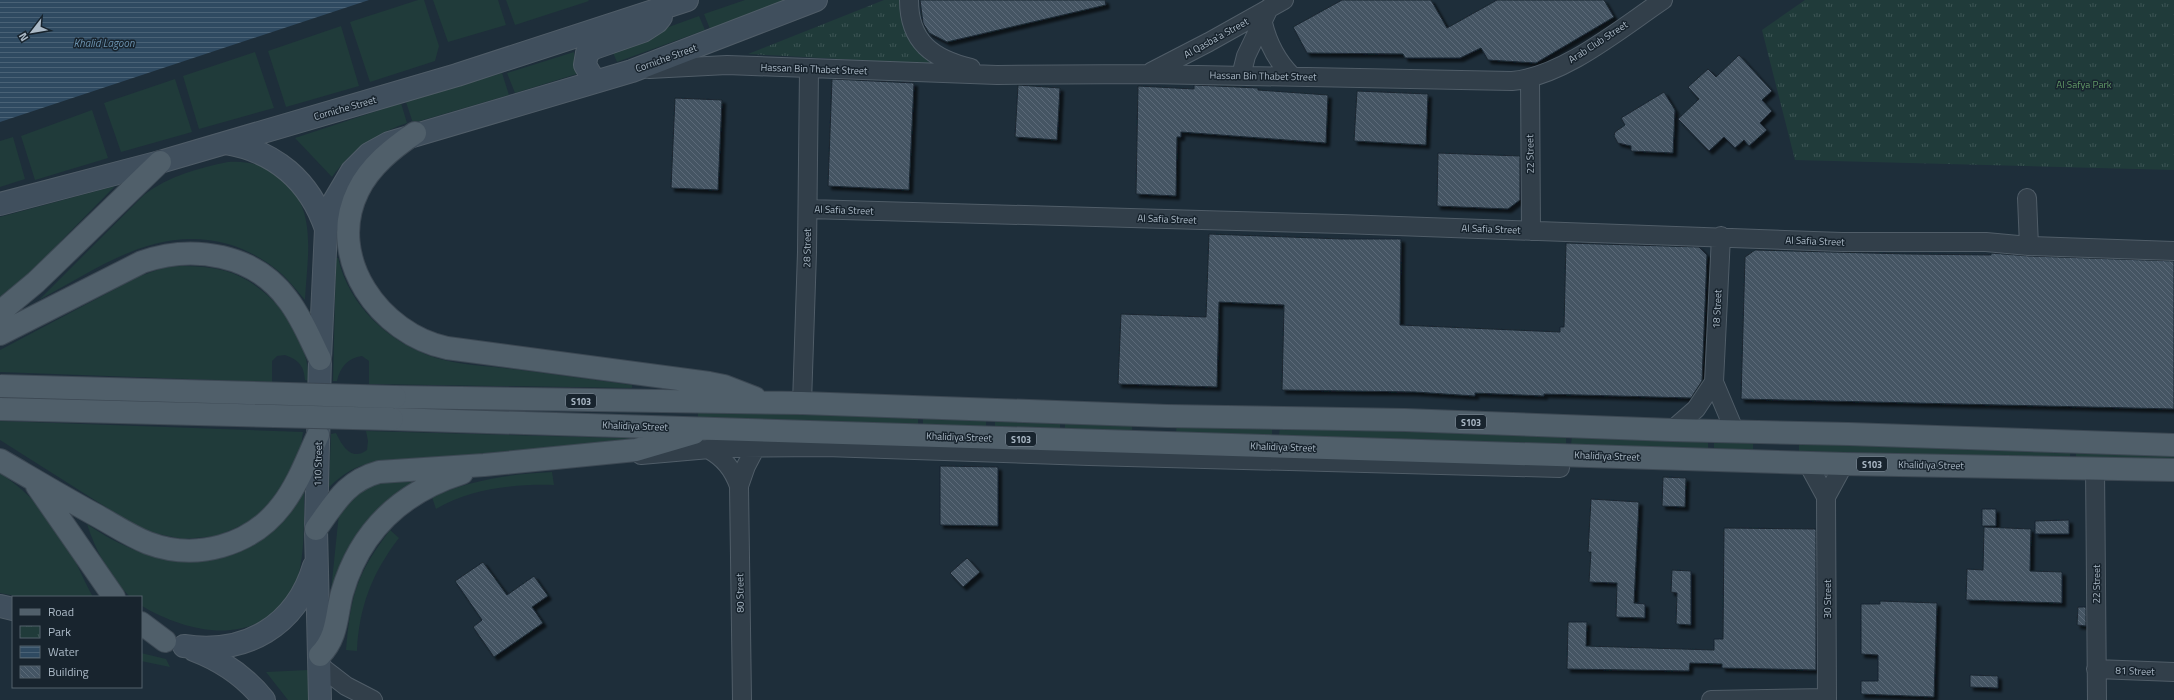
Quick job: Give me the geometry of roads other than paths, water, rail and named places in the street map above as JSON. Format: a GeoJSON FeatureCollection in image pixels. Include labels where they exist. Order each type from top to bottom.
{"type":"FeatureCollection","features":[{"type":"Feature","properties":{"kind":"main road","name":"Corniche Street"},"geometry":{"type":"LineString","coordinates":[[0,204],[160,162],[457,75],[665,9],[687,0]]}},
{"type":"Feature","properties":{"kind":"main road","name":"Corniche Street"},"geometry":{"type":"LineString","coordinates":[[326,229],[339,191],[348,176],[360,162],[378,148],[415,133],[595,82],[632,70],[816,0]]}},
{"type":"Feature","properties":{"kind":"main road"},"geometry":{"type":"LineString","coordinates":[[595,82],[585,65],[587,53],[594,48],[650,27],[657,22],[665,9]]}},
{"type":"Feature","properties":{"kind":"main road"},"geometry":{"type":"LineString","coordinates":[[415,133],[386,155],[366,178],[358,191],[350,217],[349,245],[355,272],[376,307],[396,325],[420,339],[447,348],[709,383],[739,391],[767,404]]}},
{"type":"Feature","properties":{"kind":"main road"},"geometry":{"type":"LineString","coordinates":[[222,143],[257,151],[288,169],[312,196],[326,229]]}},
{"type":"Feature","properties":{"kind":"main road"},"geometry":{"type":"LineString","coordinates":[[0,312],[36,282],[160,162]]}},
{"type":"Feature","properties":{"kind":"main road","name":"110 Street"},"geometry":{"type":"LineString","coordinates":[[320,700],[316,529],[320,359],[326,229]]}},
{"type":"Feature","properties":{"kind":"main road"},"geometry":{"type":"LineString","coordinates":[[0,334],[125,269],[158,256],[193,253],[223,257],[252,269],[278,288],[296,312],[320,359]]}},
{"type":"Feature","properties":{"kind":"main road","name":"S103"},"geometry":{"type":"LineString","coordinates":[[0,386],[395,398],[767,404],[802,403],[1160,416],[1412,420],[1672,430],[2174,445]]}},
{"type":"Feature","properties":{"kind":"main road","name":"Khalidiya Street"},"geometry":{"type":"LineString","coordinates":[[0,409],[392,419],[706,439],[2174,470]]}},
{"type":"Feature","properties":{"kind":"main road"},"geometry":{"type":"LineString","coordinates":[[0,460],[123,531],[149,543],[174,549],[213,548],[232,543],[250,534],[276,512],[296,484],[318,435]]}},
{"type":"Feature","properties":{"kind":"main road"},"geometry":{"type":"LineString","coordinates":[[316,529],[344,491],[358,480],[368,475],[391,470],[484,465],[603,453],[706,439]]}},
{"type":"Feature","properties":{"kind":"main road"},"geometry":{"type":"LineString","coordinates":[[320,660],[335,631],[342,593],[353,564],[379,523],[398,504],[424,488],[484,465]]}},
{"type":"Feature","properties":{"kind":"main road"},"geometry":{"type":"LineString","coordinates":[[33,480],[113,596]]}},
{"type":"Feature","properties":{"kind":"main road"},"geometry":{"type":"LineString","coordinates":[[142,636],[200,648],[232,646],[253,639],[276,625],[288,614],[306,588],[317,557]]}},
{"type":"Feature","properties":{"kind":"main road"},"geometry":{"type":"LineString","coordinates":[[0,606],[12,609]]}},
{"type":"Feature","properties":{"kind":"main road"},"geometry":{"type":"LineString","coordinates":[[142,624],[175,644],[209,656],[239,674],[264,700]]}},
{"type":"Feature","properties":{"kind":"street","name":"Hassan Bin Thabet Street"},"geometry":{"type":"LineString","coordinates":[[909,0],[909,15],[914,31],[925,46],[933,53],[961,65],[997,75]]}},
{"type":"Feature","properties":{"kind":"street","name":"Arab Club Street"},"geometry":{"type":"LineString","coordinates":[[1530,78],[1574,59],[1663,0]]}},
{"type":"Feature","properties":{"kind":"street","name":"Al Qasba'a Street"},"geometry":{"type":"LineString","coordinates":[[1148,74],[1272,10]]}},
{"type":"Feature","properties":{"kind":"street"},"geometry":{"type":"LineString","coordinates":[[1241,76],[1246,56],[1272,10]]}},
{"type":"Feature","properties":{"kind":"street"},"geometry":{"type":"LineString","coordinates":[[1272,10],[1268,40],[1276,58],[1292,76]]}},
{"type":"Feature","properties":{"kind":"street"},"geometry":{"type":"LineString","coordinates":[[1262,76],[1272,10]]}},
{"type":"Feature","properties":{"kind":"street","name":"Hassan Bin Thabet Street"},"geometry":{"type":"LineString","coordinates":[[632,70],[728,65],[997,75],[1148,74],[1508,80],[1530,78]]}},
{"type":"Feature","properties":{"kind":"street","name":"28 Street"},"geometry":{"type":"LineString","coordinates":[[802,403],[808,209],[809,69]]}},
{"type":"Feature","properties":{"kind":"street","name":"22 Street"},"geometry":{"type":"LineString","coordinates":[[1530,78],[1531,231]]}},
{"type":"Feature","properties":{"kind":"street"},"geometry":{"type":"LineString","coordinates":[[2027,198],[2029,246]]}},
{"type":"Feature","properties":{"kind":"street","name":"Al Safia Street"},"geometry":{"type":"LineString","coordinates":[[808,209],[1721,236],[1842,242],[1986,242],[2029,246],[2174,251]]}},
{"type":"Feature","properties":{"kind":"street","name":"18 Street"},"geometry":{"type":"LineString","coordinates":[[1721,236],[1714,382],[1735,432]]}},
{"type":"Feature","properties":{"kind":"street"},"geometry":{"type":"LineString","coordinates":[[1672,430],[1696,409],[1714,382]]}},
{"type":"Feature","properties":{"kind":"street"},"geometry":{"type":"LineString","coordinates":[[706,439],[756,447],[994,445],[1560,468]]}},
{"type":"Feature","properties":{"kind":"street","name":"80 Street"},"geometry":{"type":"LineString","coordinates":[[706,439],[736,477],[739,486],[742,700]]}},
{"type":"Feature","properties":{"kind":"street","name":"80 Street"},"geometry":{"type":"LineString","coordinates":[[739,486],[746,466],[756,447]]}},
{"type":"Feature","properties":{"kind":"street","name":"30 Street"},"geometry":{"type":"LineString","coordinates":[[1807,462],[1826,497],[1827,699]]}},
{"type":"Feature","properties":{"kind":"street","name":"30 Street"},"geometry":{"type":"LineString","coordinates":[[1826,497],[1844,464]]}},
{"type":"Feature","properties":{"kind":"street","name":"22 Street"},"geometry":{"type":"LineString","coordinates":[[2095,468],[2097,700]]}},
{"type":"Feature","properties":{"kind":"street"},"geometry":{"type":"LineString","coordinates":[[320,660],[346,686],[372,700]]}},
{"type":"Feature","properties":{"kind":"street","name":"81 Street"},"geometry":{"type":"LineString","coordinates":[[2096,669],[2174,672]]}},
{"type":"Feature","properties":{"kind":"street"},"geometry":{"type":"LineString","coordinates":[[1711,700],[1827,699]]}},
{"type":"Feature","properties":{"kind":"water","name":"Khalid Lagoon"},"geometry":{"type":"Polygon","coordinates":[[[0,0],[369,0],[0,122],[0,0]]]}},
{"type":"Feature","properties":{"kind":"park label","name":"Al Safya Park"},"geometry":{"type":"Point","coordinates":[2084,84]}}]}
